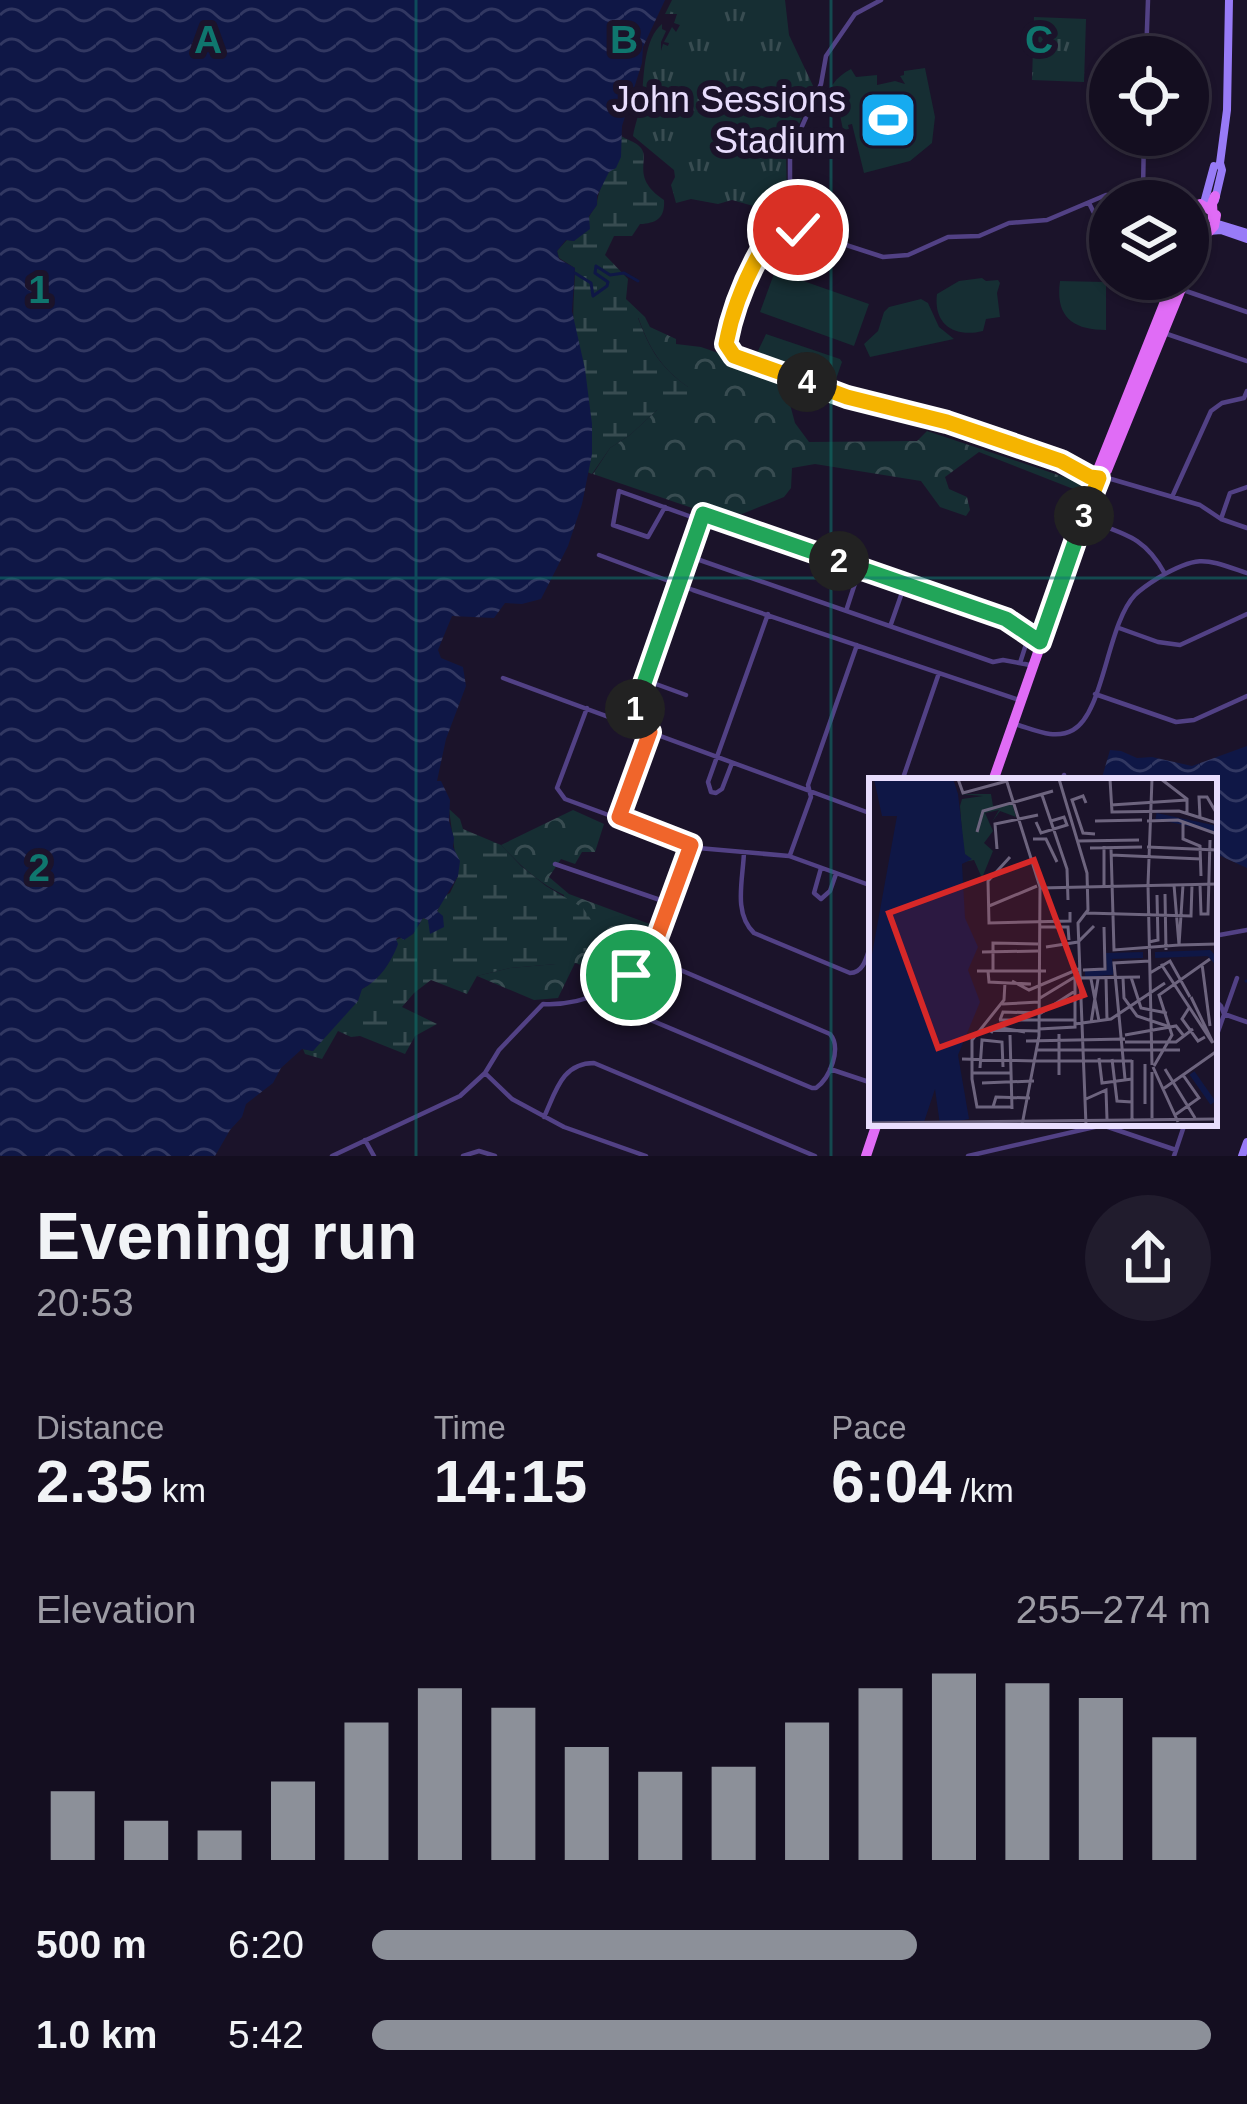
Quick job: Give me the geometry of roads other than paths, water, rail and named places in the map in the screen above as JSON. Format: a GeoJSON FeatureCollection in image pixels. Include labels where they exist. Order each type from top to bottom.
{"type":"FeatureCollection","features":[{"type":"Feature","properties":{"kind":"main road"},"geometry":{"type":"LineString","coordinates":[[1209,193],[1227,110],[1229,0]]}},
{"type":"Feature","properties":{"kind":"main road"},"geometry":{"type":"LineString","coordinates":[[1209,207],[1222,170],[1217,165]]}},
{"type":"Feature","properties":{"kind":"main road"},"geometry":{"type":"LineString","coordinates":[[1209,224],[1247,236]]}},
{"type":"Feature","properties":{"kind":"main road"},"geometry":{"type":"LineString","coordinates":[[1209,225],[1247,236]]}},
{"type":"Feature","properties":{"kind":"main road"},"geometry":{"type":"LineString","coordinates":[[994,778],[1035,638],[1099,478],[1107,470],[1172,300]]}},
{"type":"Feature","properties":{"kind":"main road"},"geometry":{"type":"LineString","coordinates":[[1132,399],[1164,333],[1173,300]]}},
{"type":"Feature","properties":{"kind":"main road"},"geometry":{"type":"LineString","coordinates":[[866,1156],[876,1126]]}},
{"type":"Feature","properties":{"kind":"main road"},"geometry":{"type":"LineString","coordinates":[[1242,1156],[1247,1142]]}},
{"type":"Feature","properties":{"kind":"street"},"geometry":{"type":"LineString","coordinates":[[881,0],[861,8],[829,48],[821,84],[790,153],[790,194],[761,248],[731,322],[726,344],[734,356],[847,397],[947,422],[1061,461],[1090,477],[1200,506],[1247,528]]}},
{"type":"Feature","properties":{"kind":"street"},"geometry":{"type":"LineString","coordinates":[[1147,36],[1148,0]]}},
{"type":"Feature","properties":{"kind":"street"},"geometry":{"type":"LineString","coordinates":[[778,223],[895,258],[948,237],[979,236],[1009,223],[1047,220],[1089,203]]}},
{"type":"Feature","properties":{"kind":"street"},"geometry":{"type":"LineString","coordinates":[[1209,297],[1247,312]]}},
{"type":"Feature","properties":{"kind":"street"},"geometry":{"type":"LineString","coordinates":[[1164,333],[1247,361]]}},
{"type":"Feature","properties":{"kind":"street"},"geometry":{"type":"LineString","coordinates":[[1171,497],[1211,411],[1244,398],[1247,391]]}},
{"type":"Feature","properties":{"kind":"street"},"geometry":{"type":"LineString","coordinates":[[1221,518],[1230,493],[1247,487]]}},
{"type":"Feature","properties":{"kind":"street"},"geometry":{"type":"LineString","coordinates":[[665,507],[648,537],[613,525],[619,490],[1006,619],[1035,638]]}},
{"type":"Feature","properties":{"kind":"street"},"geometry":{"type":"LineString","coordinates":[[630,724],[702,517]]}},
{"type":"Feature","properties":{"kind":"street"},"geometry":{"type":"LineString","coordinates":[[1083,518],[1140,542],[1165,574]]}},
{"type":"Feature","properties":{"kind":"street"},"geometry":{"type":"LineString","coordinates":[[598,555],[1020,700]]}},
{"type":"Feature","properties":{"kind":"street"},"geometry":{"type":"LineString","coordinates":[[688,556],[993,662],[1026,664]]}},
{"type":"Feature","properties":{"kind":"street"},"geometry":{"type":"LineString","coordinates":[[1012,723],[1050,735],[1071,731],[1085,718],[1135,595],[1165,574],[1202,560],[1247,573]]}},
{"type":"Feature","properties":{"kind":"street"},"geometry":{"type":"LineString","coordinates":[[846,610],[860,568]]}},
{"type":"Feature","properties":{"kind":"street"},"geometry":{"type":"LineString","coordinates":[[891,626],[905,584]]}},
{"type":"Feature","properties":{"kind":"street"},"geometry":{"type":"LineString","coordinates":[[732,763],[722,789],[711,792],[708,782],[768,614]]}},
{"type":"Feature","properties":{"kind":"street"},"geometry":{"type":"LineString","coordinates":[[1118,628],[1180,645],[1247,614]]}},
{"type":"Feature","properties":{"kind":"street"},"geometry":{"type":"LineString","coordinates":[[789,856],[811,797],[808,785],[857,645]]}},
{"type":"Feature","properties":{"kind":"street"},"geometry":{"type":"LineString","coordinates":[[903,778],[939,673]]}},
{"type":"Feature","properties":{"kind":"street"},"geometry":{"type":"LineString","coordinates":[[503,678],[869,813]]}},
{"type":"Feature","properties":{"kind":"street"},"geometry":{"type":"LineString","coordinates":[[645,680],[686,695]]}},
{"type":"Feature","properties":{"kind":"street"},"geometry":{"type":"LineString","coordinates":[[1095,694],[1176,722],[1194,720],[1247,696]]}},
{"type":"Feature","properties":{"kind":"street"},"geometry":{"type":"LineString","coordinates":[[586,708],[557,790],[565,799],[691,845],[789,856],[869,885]]}},
{"type":"Feature","properties":{"kind":"street"},"geometry":{"type":"LineString","coordinates":[[619,817],[650,732]]}},
{"type":"Feature","properties":{"kind":"street"},"geometry":{"type":"LineString","coordinates":[[332,1156],[460,1096],[543,1004],[563,1005],[594,997],[631,975],[650,957],[691,845]]}},
{"type":"Feature","properties":{"kind":"street"},"geometry":{"type":"LineString","coordinates":[[745,852],[740,912],[754,933],[850,973],[862,968],[869,949]]}},
{"type":"Feature","properties":{"kind":"street"},"geometry":{"type":"LineString","coordinates":[[555,863],[670,903]]}},
{"type":"Feature","properties":{"kind":"street"},"geometry":{"type":"LineString","coordinates":[[821,868],[814,892],[821,899],[830,891],[836,873]]}},
{"type":"Feature","properties":{"kind":"street"},"geometry":{"type":"LineString","coordinates":[[1217,936],[1247,930]]}},
{"type":"Feature","properties":{"kind":"street"},"geometry":{"type":"LineString","coordinates":[[594,997],[812,1088],[821,1086],[837,1042],[830,1034],[650,957]]}},
{"type":"Feature","properties":{"kind":"street"},"geometry":{"type":"LineString","coordinates":[[1217,1034],[1237,978]]}},
{"type":"Feature","properties":{"kind":"street"},"geometry":{"type":"LineString","coordinates":[[1217,1002],[1224,1014]]}},
{"type":"Feature","properties":{"kind":"street"},"geometry":{"type":"LineString","coordinates":[[1224,1014],[1247,1022]]}},
{"type":"Feature","properties":{"kind":"street"},"geometry":{"type":"LineString","coordinates":[[544,1117],[563,1076],[577,1065],[594,1064],[814,1156]]}},
{"type":"Feature","properties":{"kind":"street"},"geometry":{"type":"LineString","coordinates":[[830,1069],[869,1082]]}},
{"type":"Feature","properties":{"kind":"street"},"geometry":{"type":"LineString","coordinates":[[485,1073],[512,1099],[544,1117],[646,1156]]}},
{"type":"Feature","properties":{"kind":"street"},"geometry":{"type":"LineString","coordinates":[[968,1156],[1098,1126]]}},
{"type":"Feature","properties":{"kind":"street"},"geometry":{"type":"LineString","coordinates":[[1105,1126],[1175,1153]]}},
{"type":"Feature","properties":{"kind":"street"},"geometry":{"type":"LineString","coordinates":[[365,1140],[374,1156]]}},
{"type":"Feature","properties":{"kind":"street"},"geometry":{"type":"LineString","coordinates":[[1024,1156],[1029,1142]]}},
{"type":"Feature","properties":{"kind":"street"},"geometry":{"type":"LineString","coordinates":[[463,1156],[479,1151],[494,1156]]}},
{"type":"Feature","properties":{"kind":"water"},"geometry":{"type":"Polygon","coordinates":[[[0,0],[665,0],[643,47],[622,126],[621,157],[597,196],[589,216],[590,229],[574,241],[566,240],[557,251],[559,259],[575,268],[572,311],[592,424],[592,454],[568,546],[541,599],[505,603],[494,618],[452,616],[438,650],[441,658],[463,667],[466,686],[446,739],[437,781],[450,800],[453,847],[460,861],[458,876],[437,911],[444,927],[430,934],[428,920],[423,918],[413,934],[396,939],[398,944],[379,976],[362,989],[358,1001],[313,1051],[302,1049],[281,1068],[273,1083],[246,1104],[215,1156],[0,1156],[0,0]]]}},
{"type":"Feature","properties":{"kind":"water"},"geometry":{"type":"Polygon","coordinates":[[[1247,746],[1247,868],[1217,854],[1217,778],[1102,778],[1110,750],[1192,766],[1247,746]]]}},
{"type":"Feature","properties":{"kind":"waterway"},"geometry":{"type":"LineString","coordinates":[[575,273],[591,283],[593,296],[608,282],[595,273],[596,266],[610,275],[624,273],[638,281]]}},
{"type":"Feature","properties":{"kind":"place","name":"John Sessions Stadium"},"geometry":{"type":"Point","coordinates":[888,120]}}]}
